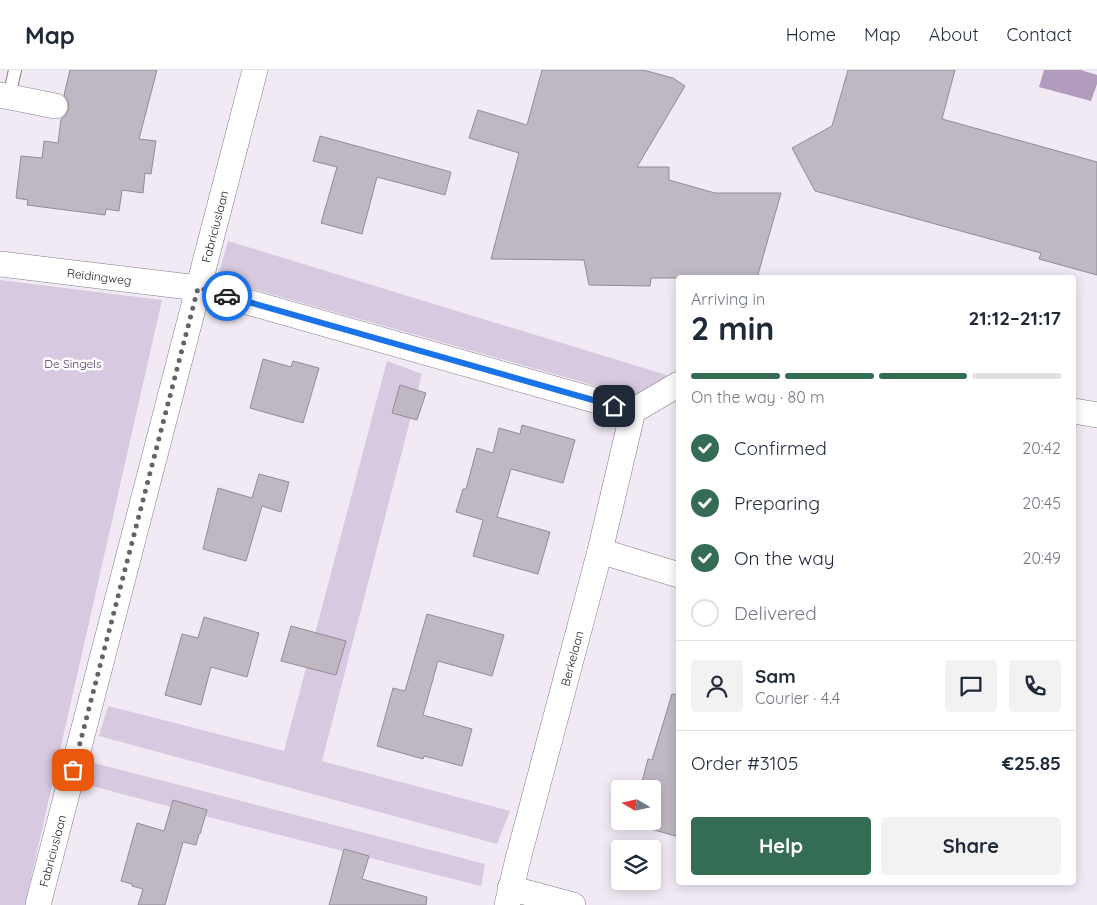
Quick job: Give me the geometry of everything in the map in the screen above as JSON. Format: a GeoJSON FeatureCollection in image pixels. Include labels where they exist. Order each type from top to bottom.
{"type":"FeatureCollection","features":[{"type":"Feature","properties":{"kind":"street","name":"Fabriciuslaan"},"geometry":{"type":"LineString","coordinates":[[38,905],[255,70]]}},
{"type":"Feature","properties":{"kind":"street"},"geometry":{"type":"LineString","coordinates":[[4,96],[55,106]]}},
{"type":"Feature","properties":{"kind":"street","name":"Reidingweg"},"geometry":{"type":"LineString","coordinates":[[0,264],[198,288],[633,411]]}},
{"type":"Feature","properties":{"kind":"street"},"geometry":{"type":"LineString","coordinates":[[633,411],[676,386]]}},
{"type":"Feature","properties":{"kind":"street"},"geometry":{"type":"LineString","coordinates":[[1076,410],[1097,415]]}},
{"type":"Feature","properties":{"kind":"street","name":"Berkelaan"},"geometry":{"type":"LineString","coordinates":[[509,896],[600,551],[633,411]]}},
{"type":"Feature","properties":{"kind":"street"},"geometry":{"type":"LineString","coordinates":[[600,551],[676,574]]}},
{"type":"Feature","properties":{"kind":"street"},"geometry":{"type":"LineString","coordinates":[[509,896],[572,905]]}},
{"type":"Feature","properties":{"kind":"lane"},"geometry":{"type":"LineString","coordinates":[[4,96],[15,70]]}},
{"type":"Feature","properties":{"kind":"green space"},"geometry":{"type":"Polygon","coordinates":[[[228,241],[673,377],[639,398],[250,288],[224,278],[219,273],[228,241]]]}},
{"type":"Feature","properties":{"kind":"green space","name":"De Singels"},"geometry":{"type":"Polygon","coordinates":[[[0,280],[162,300],[25,905],[0,905],[0,280]]]}},
{"type":"Feature","properties":{"kind":"green space"},"geometry":{"type":"Polygon","coordinates":[[[387,361],[422,374],[322,761],[510,811],[497,844],[99,736],[108,706],[284,751],[387,361]]]}},
{"type":"Feature","properties":{"kind":"green space"},"geometry":{"type":"Polygon","coordinates":[[[94,763],[485,864],[481,886],[88,785],[94,763]]]}},
{"type":"Feature","properties":{"kind":"shaded area"},"geometry":{"type":"Polygon","coordinates":[[[1044,70],[1081,70],[1097,75],[1097,84],[1091,101],[1039,87],[1044,70]]]}},
{"type":"Feature","properties":{"kind":"building"},"geometry":{"type":"Polygon","coordinates":[[[70,70],[157,70],[139,139],[156,141],[151,174],[145,173],[143,193],[122,190],[119,211],[106,209],[105,215],[27,205],[28,200],[16,198],[21,156],[42,158],[44,141],[58,143],[61,119],[66,115],[69,108],[68,101],[64,95],[70,70]]]}},
{"type":"Feature","properties":{"kind":"building"},"geometry":{"type":"Polygon","coordinates":[[[542,70],[643,70],[673,78],[685,86],[637,167],[669,167],[669,180],[715,193],[781,193],[758,275],[676,275],[676,278],[651,278],[650,286],[589,285],[584,260],[491,259],[519,153],[469,138],[478,110],[527,125],[542,70]]]}},
{"type":"Feature","properties":{"kind":"building"},"geometry":{"type":"Polygon","coordinates":[[[848,70],[955,70],[942,119],[1097,162],[1097,275],[1039,259],[1041,253],[815,191],[792,148],[832,126],[848,70]]]}},
{"type":"Feature","properties":{"kind":"building"},"geometry":{"type":"Polygon","coordinates":[[[320,136],[451,172],[445,195],[377,177],[362,234],[321,223],[337,167],[313,161],[320,136]]]}},
{"type":"Feature","properties":{"kind":"building"},"geometry":{"type":"Polygon","coordinates":[[[263,359],[291,367],[293,361],[319,368],[303,423],[250,408],[263,359]]]}},
{"type":"Feature","properties":{"kind":"building"},"geometry":{"type":"Polygon","coordinates":[[[400,385],[426,393],[417,420],[392,413],[400,385]]]}},
{"type":"Feature","properties":{"kind":"building"},"geometry":{"type":"Polygon","coordinates":[[[522,425],[575,440],[563,483],[511,469],[497,517],[550,532],[538,574],[473,556],[483,520],[456,512],[463,489],[466,489],[477,448],[493,453],[499,428],[520,434],[522,425]]]}},
{"type":"Feature","properties":{"kind":"building"},"geometry":{"type":"Polygon","coordinates":[[[259,474],[289,482],[281,512],[262,506],[246,561],[203,549],[218,488],[252,498],[259,474]]]}},
{"type":"Feature","properties":{"kind":"building"},"geometry":{"type":"Polygon","coordinates":[[[427,614],[504,635],[492,676],[438,661],[423,715],[472,729],[462,766],[424,756],[423,759],[377,746],[393,688],[405,691],[427,614]]]}},
{"type":"Feature","properties":{"kind":"building"},"geometry":{"type":"Polygon","coordinates":[[[204,617],[259,633],[247,677],[211,667],[201,705],[165,695],[182,634],[198,638],[204,617]]]}},
{"type":"Feature","properties":{"kind":"building"},"geometry":{"type":"Polygon","coordinates":[[[291,626],[346,641],[336,675],[281,661],[291,626]]]}},
{"type":"Feature","properties":{"kind":"building"},"geometry":{"type":"Polygon","coordinates":[[[672,694],[676,695],[676,836],[655,830],[661,830],[661,780],[642,780],[648,759],[652,760],[672,694]]]}},
{"type":"Feature","properties":{"kind":"building"},"geometry":{"type":"Polygon","coordinates":[[[173,800],[207,810],[200,834],[196,845],[183,842],[165,905],[138,905],[143,889],[121,881],[137,823],[164,831],[173,800]]]}},
{"type":"Feature","properties":{"kind":"building"},"geometry":{"type":"Polygon","coordinates":[[[344,849],[369,856],[362,879],[427,897],[426,905],[329,905],[344,849]]]}},
{"type":"Feature","properties":{"kind":"way so far"},"geometry":{"type":"LineString","coordinates":[[73,770],[198,288],[227,296]]}},
{"type":"Feature","properties":{"kind":"route"},"geometry":{"type":"LineString","coordinates":[[227,296],[614,406]]}}]}
